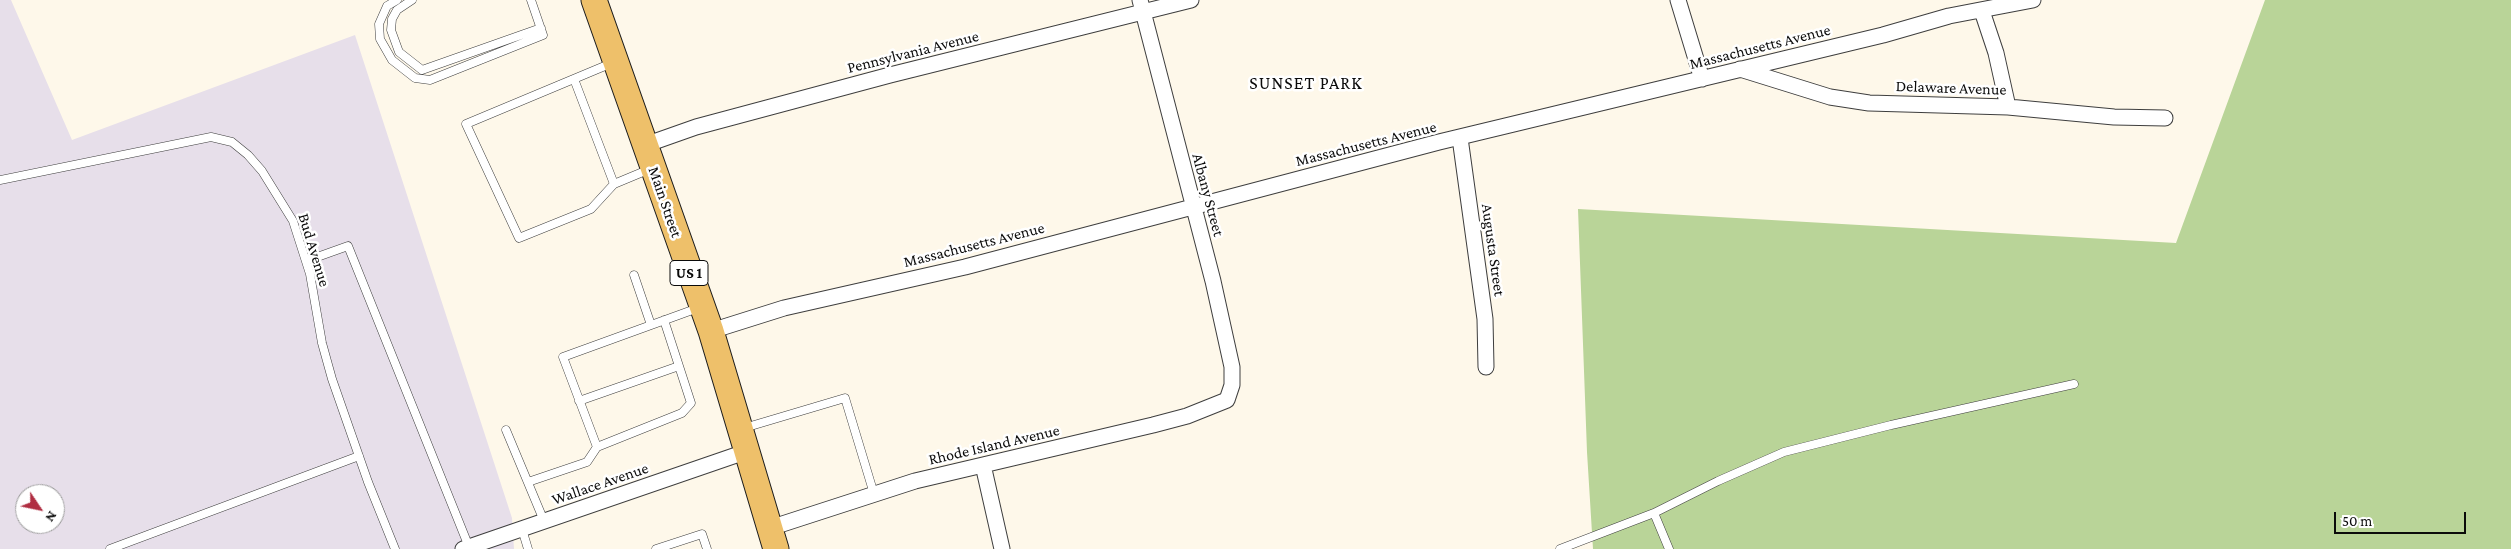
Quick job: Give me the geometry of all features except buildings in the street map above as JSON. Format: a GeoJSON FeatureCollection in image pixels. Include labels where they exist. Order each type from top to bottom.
{"type":"FeatureCollection","features":[{"type":"Feature","properties":{"kind":"main road","name":"Main Street"},"geometry":{"type":"LineString","coordinates":[[594,0],[711,330],[773,538]]}},
{"type":"Feature","properties":{"kind":"street","name":"Pennsylvania Avenue"},"geometry":{"type":"LineString","coordinates":[[645,144],[696,127],[1141,6],[1191,0]]}},
{"type":"Feature","properties":{"kind":"street"},"geometry":{"type":"LineString","coordinates":[[1678,0],[1702,79]]}},
{"type":"Feature","properties":{"kind":"street","name":"Massachusetts Avenue"},"geometry":{"type":"LineString","coordinates":[[711,330],[784,308],[965,266],[1460,138],[1883,35],[1949,16],[2033,0]]}},
{"type":"Feature","properties":{"kind":"street","name":"Albany Street"},"geometry":{"type":"LineString","coordinates":[[1141,6],[1194,206],[1232,368],[1232,385],[1227,400]]}},
{"type":"Feature","properties":{"kind":"street"},"geometry":{"type":"LineString","coordinates":[[1982,11],[1996,53],[2008,107]]}},
{"type":"Feature","properties":{"kind":"street","name":"Delaware Avenue"},"geometry":{"type":"LineString","coordinates":[[1740,69],[1830,97],[1869,102],[2008,107],[2114,117],[2165,118]]}},
{"type":"Feature","properties":{"kind":"street","name":"Augusta Street"},"geometry":{"type":"LineString","coordinates":[[1460,138],[1485,319],[1486,367]]}},
{"type":"Feature","properties":{"kind":"street","name":"Rhode Island Avenue"},"geometry":{"type":"LineString","coordinates":[[773,538],[874,494],[915,481],[1153,426],[1187,416],[1227,400]]}},
{"type":"Feature","properties":{"kind":"street","name":"Wallace Avenue"},"geometry":{"type":"LineString","coordinates":[[466,548],[544,521],[744,440]]}},
{"type":"Feature","properties":{"kind":"street"},"geometry":{"type":"LineString","coordinates":[[983,465],[1002,549]]}},
{"type":"Feature","properties":{"kind":"lane"},"geometry":{"type":"LineString","coordinates":[[397,0],[387,6],[379,24],[380,39],[392,60],[415,78],[430,80],[543,35],[531,0]]}},
{"type":"Feature","properties":{"kind":"lane"},"geometry":{"type":"LineString","coordinates":[[412,0],[397,10],[392,19],[391,30],[399,52],[422,70],[540,28]]}},
{"type":"Feature","properties":{"kind":"lane"},"geometry":{"type":"LineString","coordinates":[[616,61],[466,124],[519,238],[591,209],[614,184],[653,168]]}},
{"type":"Feature","properties":{"kind":"lane"},"geometry":{"type":"LineString","coordinates":[[574,79],[614,184]]}},
{"type":"Feature","properties":{"kind":"lane","name":"Bud Avenue"},"geometry":{"type":"LineString","coordinates":[[0,180],[211,137],[232,142],[248,155],[262,171],[293,221],[306,261],[322,343],[332,379],[395,549]]}},
{"type":"Feature","properties":{"kind":"lane"},"geometry":{"type":"LineString","coordinates":[[306,261],[348,246],[466,548]]}},
{"type":"Feature","properties":{"kind":"lane"},"geometry":{"type":"LineString","coordinates":[[634,275],[651,325]]}},
{"type":"Feature","properties":{"kind":"lane"},"geometry":{"type":"LineString","coordinates":[[597,447],[563,358],[701,306]]}},
{"type":"Feature","properties":{"kind":"lane"},"geometry":{"type":"LineString","coordinates":[[528,482],[587,462],[597,447],[682,413],[691,403],[664,320]]}},
{"type":"Feature","properties":{"kind":"lane"},"geometry":{"type":"LineString","coordinates":[[580,401],[679,366]]}},
{"type":"Feature","properties":{"kind":"lane"},"geometry":{"type":"LineString","coordinates":[[1560,549],[1654,513],[1718,481],[1784,452],[1891,425],[2074,384]]}},
{"type":"Feature","properties":{"kind":"lane"},"geometry":{"type":"LineString","coordinates":[[744,440],[845,398],[874,494]]}},
{"type":"Feature","properties":{"kind":"lane"},"geometry":{"type":"LineString","coordinates":[[506,430],[544,521]]}},
{"type":"Feature","properties":{"kind":"lane"},"geometry":{"type":"LineString","coordinates":[[110,549],[359,456]]}},
{"type":"Feature","properties":{"kind":"lane"},"geometry":{"type":"LineString","coordinates":[[1654,513],[1669,549]]}},
{"type":"Feature","properties":{"kind":"lane"},"geometry":{"type":"LineString","coordinates":[[522,529],[528,549]]}},
{"type":"Feature","properties":{"kind":"lane"},"geometry":{"type":"LineString","coordinates":[[656,549],[702,534],[707,549]]}},
{"type":"Feature","properties":{"kind":"lane"},"geometry":{"type":"LineString","coordinates":[[134,541],[137,549]]}},
{"type":"Feature","properties":{"kind":"shaded area"},"geometry":{"type":"Polygon","coordinates":[[[0,0],[11,0],[72,140],[355,35],[512,518],[514,549],[0,549],[0,0]]]}},
{"type":"Feature","properties":{"kind":"green space"},"geometry":{"type":"Polygon","coordinates":[[[2265,0],[2511,0],[2511,549],[1593,549],[1587,452],[1578,209],[2176,243],[2265,0]]]}},
{"type":"Feature","properties":{"kind":"district","name":"SUNSET PARK"},"geometry":{"type":"Point","coordinates":[1306,83]}}]}
